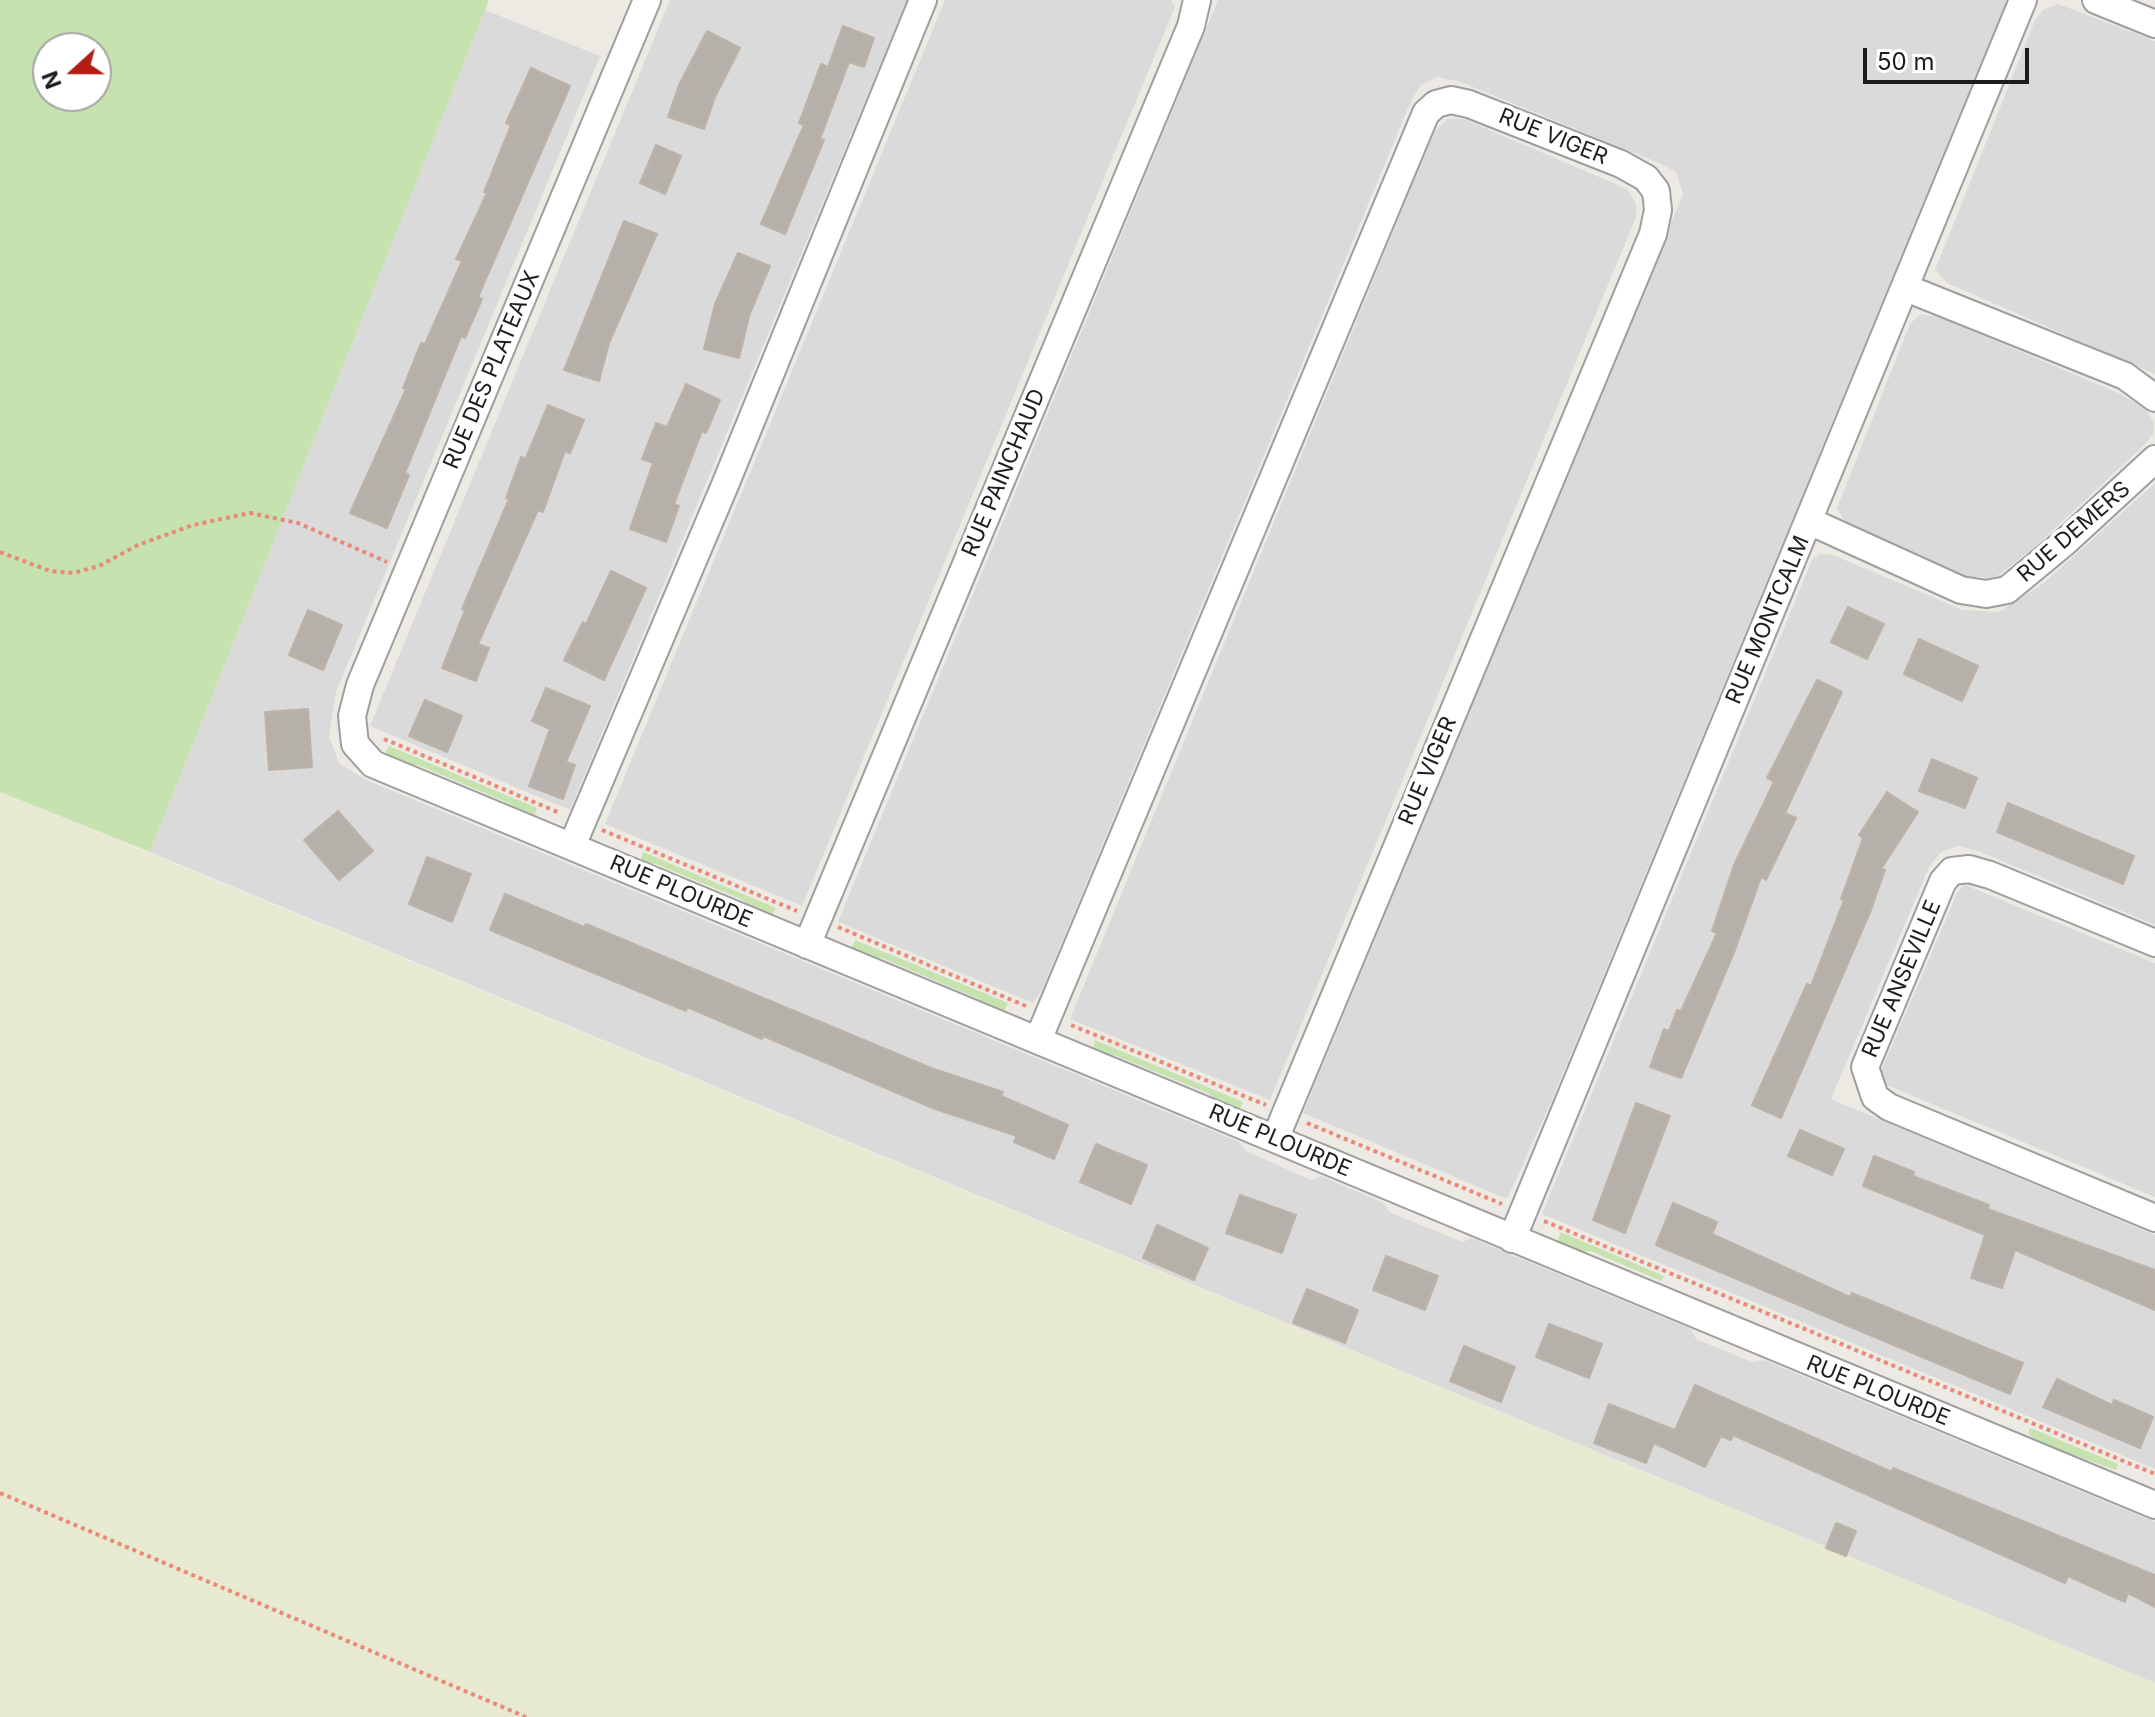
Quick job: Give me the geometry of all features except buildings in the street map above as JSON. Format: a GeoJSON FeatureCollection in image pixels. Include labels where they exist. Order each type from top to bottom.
{"type":"FeatureCollection","features":[{"type":"Feature","properties":{"kind":"street","name":"RUE DES PLATEAUX"},"geometry":{"type":"LineString","coordinates":[[354,734],[360,685],[647,0]]}},
{"type":"Feature","properties":{"kind":"street"},"geometry":{"type":"LineString","coordinates":[[572,846],[725,485],[923,0]]}},
{"type":"Feature","properties":{"kind":"street","name":"RUE PAINCHAUD"},"geometry":{"type":"LineString","coordinates":[[807,945],[1185,41],[1197,0]]}},
{"type":"Feature","properties":{"kind":"street","name":"RUE MONTCALM"},"geometry":{"type":"LineString","coordinates":[[1512,1239],[2023,0]]}},
{"type":"Feature","properties":{"kind":"street"},"geometry":{"type":"LineString","coordinates":[[2096,0],[2155,24]]}},
{"type":"Feature","properties":{"kind":"street","name":"RUE VIGER"},"geometry":{"type":"LineString","coordinates":[[1043,1027],[1426,113],[1436,104],[1451,100],[1469,104],[1621,164],[1646,178],[1656,191],[1658,210],[1653,234],[1275,1139]]}},
{"type":"Feature","properties":{"kind":"street"},"geometry":{"type":"LineString","coordinates":[[1906,288],[2125,376],[2155,398]]}},
{"type":"Feature","properties":{"kind":"street","name":"RUE DEMERS"},"geometry":{"type":"LineString","coordinates":[[1809,521],[1961,590],[1986,594],[2007,590],[2065,542],[2155,459]]}},
{"type":"Feature","properties":{"kind":"street","name":"RUE PLOURDE"},"geometry":{"type":"LineString","coordinates":[[354,734],[373,764],[403,780],[572,846],[807,945],[1043,1027],[1275,1139],[2155,1505]]}},
{"type":"Feature","properties":{"kind":"street","name":"RUE ANSEVILLE"},"geometry":{"type":"LineString","coordinates":[[2155,943],[1990,875],[1969,869],[1952,871],[1943,881],[1865,1067],[1875,1097],[1889,1107],[2155,1218]]}},
{"type":"Feature","properties":{"kind":"path"},"geometry":{"type":"LineString","coordinates":[[0,552],[50,571],[74,573],[99,566],[138,545],[193,525],[250,513],[298,523],[408,571]]}},
{"type":"Feature","properties":{"kind":"path"},"geometry":{"type":"LineString","coordinates":[[354,734],[582,822],[818,919],[1043,1027],[1285,1114],[2155,1474]]}},
{"type":"Feature","properties":{"kind":"path"},"geometry":{"type":"LineString","coordinates":[[0,1493],[526,1717]]}},
{"type":"Feature","properties":{"kind":"shaded area"},"geometry":{"type":"Polygon","coordinates":[[[670,0],[907,0],[570,810],[370,726],[670,0]]]}},
{"type":"Feature","properties":{"kind":"shaded area"},"geometry":{"type":"Polygon","coordinates":[[[945,0],[1171,0],[1175,7],[802,906],[605,824],[945,0]]]}},
{"type":"Feature","properties":{"kind":"shaded area"},"geometry":{"type":"Polygon","coordinates":[[[1218,0],[2007,0],[1552,1100],[1507,1199],[1303,1113],[1683,194],[1676,172],[1659,163],[1458,81],[1437,77],[1421,85],[1411,101],[1042,990],[1033,1003],[838,922],[1218,0]]]}},
{"type":"Feature","properties":{"kind":"shaded area"},"geometry":{"type":"Polygon","coordinates":[[[2058,4],[2155,41],[2155,374],[1947,283],[1935,270],[2035,20],[2043,10],[2058,4]]]}},
{"type":"Feature","properties":{"kind":"shaded area"},"geometry":{"type":"Polygon","coordinates":[[[485,10],[600,56],[336,692],[329,736],[339,763],[364,779],[1239,1142],[1246,1151],[1311,1180],[1321,1176],[1384,1203],[1389,1212],[1463,1242],[1471,1238],[1691,1329],[1696,1339],[1752,1362],[1764,1360],[2155,1522],[2155,1683],[150,852],[485,10]]]}},
{"type":"Feature","properties":{"kind":"shaded area"},"geometry":{"type":"Polygon","coordinates":[[[1447,119],[1464,119],[1627,189],[1636,203],[1636,217],[1270,1100],[1070,1019],[1434,132],[1447,119]]]}},
{"type":"Feature","properties":{"kind":"shaded area"},"geometry":{"type":"Polygon","coordinates":[[[1920,314],[1942,318],[2118,393],[2145,408],[2154,423],[2153,434],[2144,445],[2034,548],[1995,578],[1969,577],[1846,523],[1837,508],[1910,324],[1920,314]]]}},
{"type":"Feature","properties":{"kind":"shaded area"},"geometry":{"type":"Polygon","coordinates":[[[2155,483],[2155,925],[1978,851],[1958,846],[1941,852],[1929,867],[1831,1099],[2155,1235],[2155,1469],[1542,1214],[1812,560],[1820,554],[1833,555],[1963,610],[1999,612],[2044,583],[2155,483]]]}},
{"type":"Feature","properties":{"kind":"shaded area"},"geometry":{"type":"Polygon","coordinates":[[[1965,885],[2155,963],[2155,1197],[1884,1084],[1881,1071],[1958,891],[1965,885]]]}},
{"type":"Feature","properties":{"kind":"green space"},"geometry":{"type":"Polygon","coordinates":[[[0,0],[489,0],[150,852],[0,792],[0,0]]]}},
{"type":"Feature","properties":{"kind":"green space"},"geometry":{"type":"Polygon","coordinates":[[[389,746],[537,808],[533,820],[519,814],[511,804],[418,765],[405,767],[383,759],[389,746]]]}},
{"type":"Feature","properties":{"kind":"green space"},"geometry":{"type":"Polygon","coordinates":[[[0,792],[2155,1683],[2155,1717],[0,1717],[0,792]]]}},
{"type":"Feature","properties":{"kind":"green space"},"geometry":{"type":"Polygon","coordinates":[[[643,852],[776,908],[771,919],[755,912],[741,899],[656,864],[640,864],[643,852]]]}},
{"type":"Feature","properties":{"kind":"green space"},"geometry":{"type":"Polygon","coordinates":[[[855,940],[1008,1003],[1002,1016],[985,1008],[979,999],[882,958],[868,959],[850,952],[855,940]]]}},
{"type":"Feature","properties":{"kind":"green space"},"geometry":{"type":"Polygon","coordinates":[[[1095,1040],[1243,1102],[1238,1113],[1219,1104],[1210,1094],[1114,1055],[1093,1053],[1095,1040]]]}},
{"type":"Feature","properties":{"kind":"green space"},"geometry":{"type":"Polygon","coordinates":[[[1561,1232],[1664,1276],[1661,1281],[1591,1251],[1575,1252],[1556,1245],[1561,1232]]]}},
{"type":"Feature","properties":{"kind":"green space"},"geometry":{"type":"Polygon","coordinates":[[[2030,1428],[2118,1464],[2116,1470],[2036,1442],[2028,1433],[2030,1428]]]}}]}
